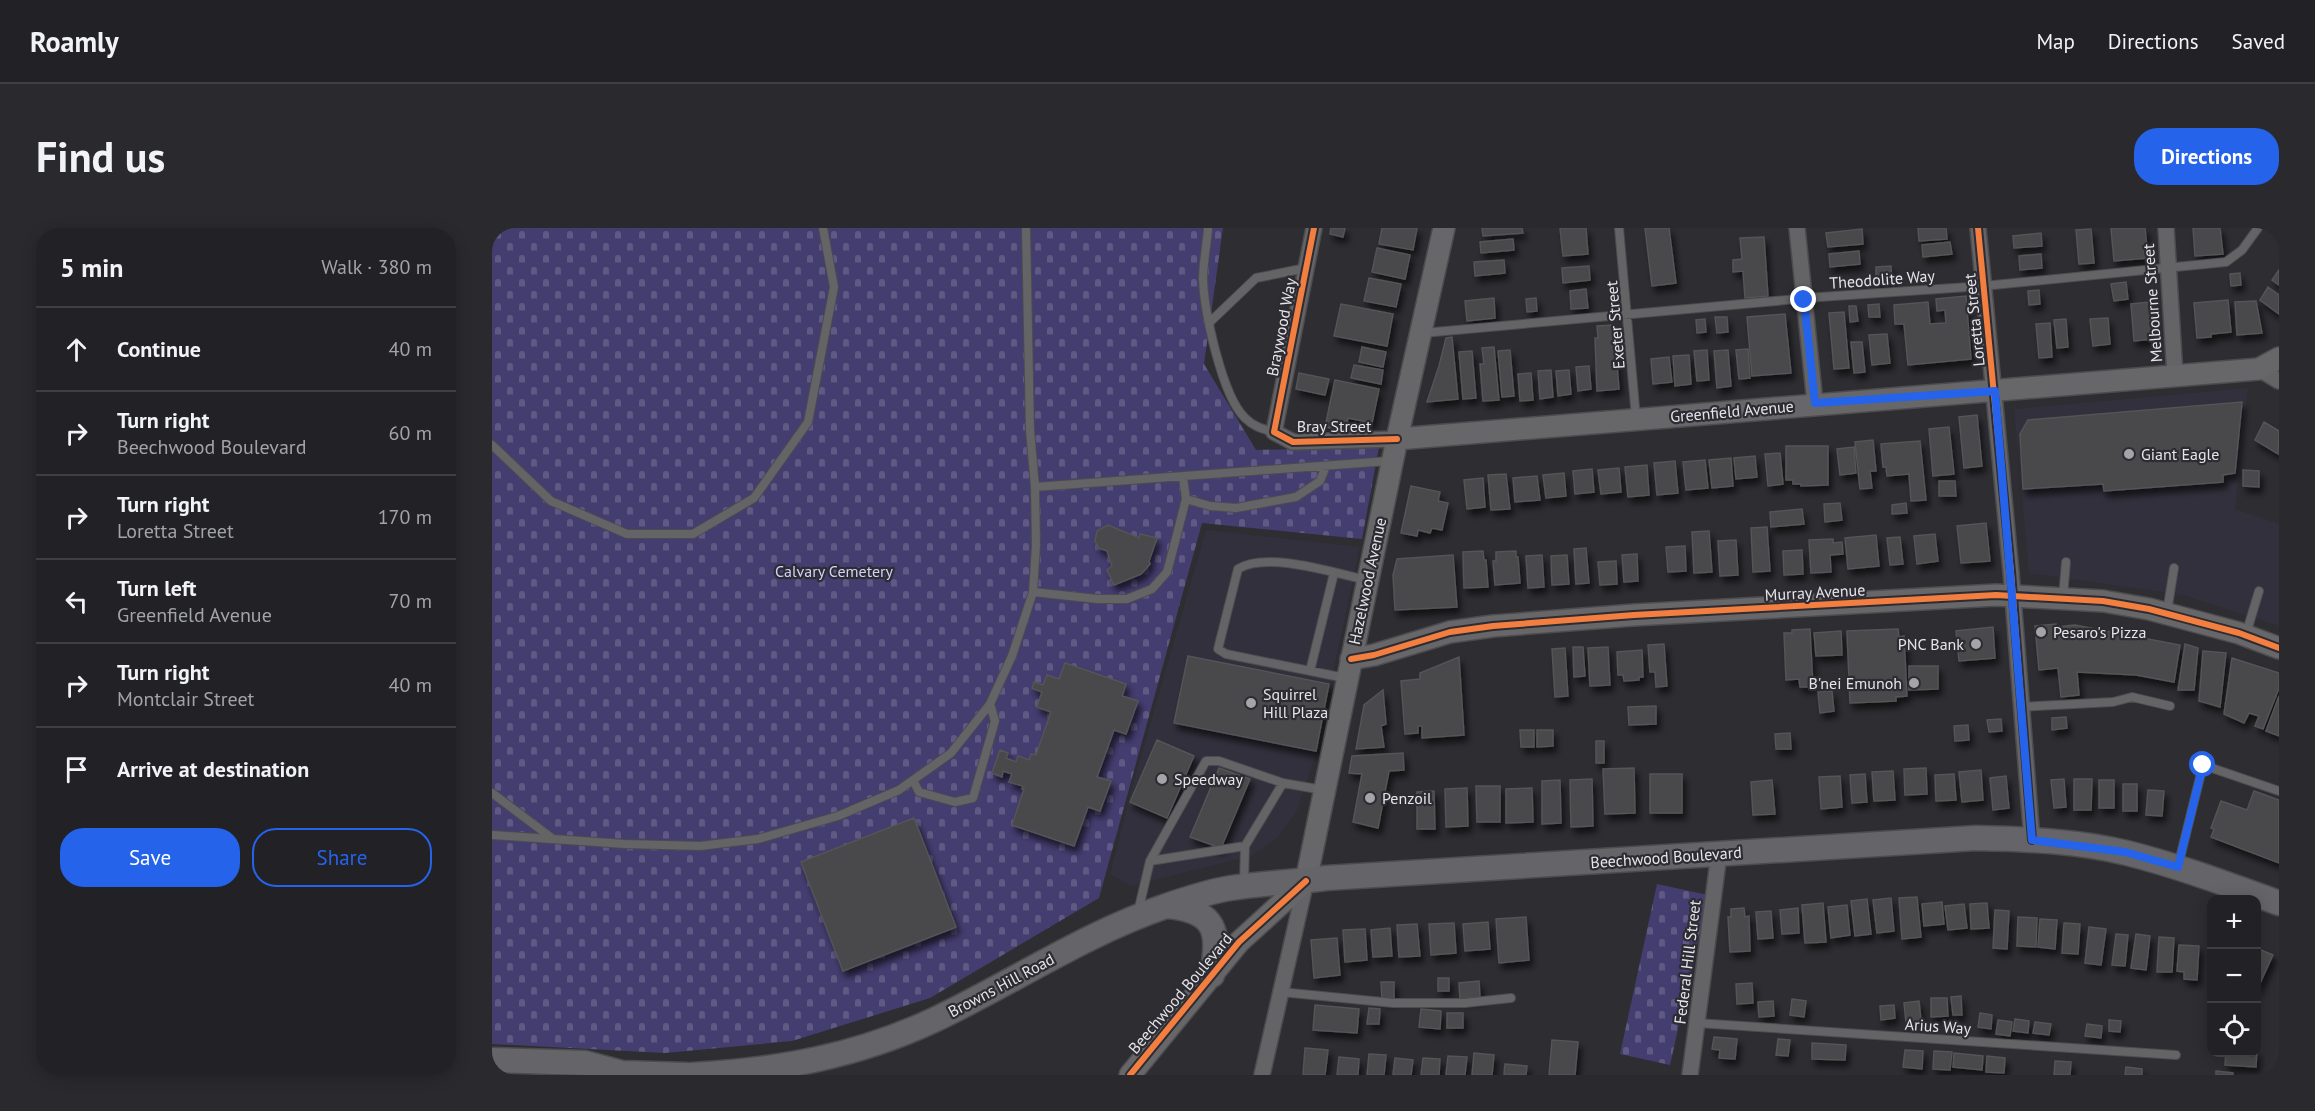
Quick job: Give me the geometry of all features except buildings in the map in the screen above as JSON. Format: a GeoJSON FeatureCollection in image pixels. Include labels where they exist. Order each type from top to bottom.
{"type":"FeatureCollection","features":[{"type":"Feature","properties":{"kind":"main road","name":"Hazelwood Avenue"},"geometry":{"type":"LineString","coordinates":[[1306,881],[1392,461],[1444,228]]}},
{"type":"Feature","properties":{"kind":"main road","name":"Greenfield Avenue"},"geometry":{"type":"LineString","coordinates":[[1397,439],[1637,421],[1815,403],[2259,369],[2279,358]]}},
{"type":"Feature","properties":{"kind":"main road","name":"Murray Avenue"},"geometry":{"type":"LineString","coordinates":[[1349,669],[1374,654],[1450,632],[1492,626],[1634,615],[2013,595],[2103,602],[2167,613],[2246,635],[2279,648]]}},
{"type":"Feature","properties":{"kind":"main road","name":"Beechwood Boulevard"},"geometry":{"type":"LineString","coordinates":[[1130,1075],[1239,942],[1306,881],[1976,838],[2032,840],[2125,852],[2178,867],[2279,903]]}},
{"type":"Feature","properties":{"kind":"main road","name":"Browns Hill Road"},"geometry":{"type":"LineString","coordinates":[[692,1075],[752,1071],[813,1060],[881,1042],[933,1020],[1085,940],[1166,906],[1212,892],[1306,881]]}},
{"type":"Feature","properties":{"kind":"main road"},"geometry":{"type":"LineString","coordinates":[[1166,906],[1189,908],[1206,919],[1214,931],[1217,947],[1212,975]]}},
{"type":"Feature","properties":{"kind":"main road"},"geometry":{"type":"LineString","coordinates":[[492,1060],[585,1063],[619,1074],[687,1075]]}},
{"type":"Feature","properties":{"kind":"street","name":"Braywood Way"},"geometry":{"type":"LineString","coordinates":[[1274,432],[1314,228]]}},
{"type":"Feature","properties":{"kind":"street"},"geometry":{"type":"LineString","coordinates":[[1797,228],[1815,403]]}},
{"type":"Feature","properties":{"kind":"street","name":"Loretta Street"},"geometry":{"type":"LineString","coordinates":[[1978,228],[1995,391],[2032,840]]}},
{"type":"Feature","properties":{"kind":"street","name":"Melbourne Street"},"geometry":{"type":"LineString","coordinates":[[2166,228],[2175,376]]}},
{"type":"Feature","properties":{"kind":"street"},"geometry":{"type":"LineString","coordinates":[[2259,369],[2279,381]]}},
{"type":"Feature","properties":{"kind":"street","name":"Bray Street"},"geometry":{"type":"LineString","coordinates":[[1274,432],[1293,441],[1397,439]]}},
{"type":"Feature","properties":{"kind":"street","name":"Federal Hill Street"},"geometry":{"type":"LineString","coordinates":[[1690,1075],[1719,854]]}},
{"type":"Feature","properties":{"kind":"street","name":"Hazelwood Avenue"},"geometry":{"type":"LineString","coordinates":[[1262,1075],[1306,881]]}},
{"type":"Feature","properties":{"kind":"lane"},"geometry":{"type":"LineString","coordinates":[[492,445],[551,501],[627,534],[693,534],[754,498],[808,422],[834,287],[823,228]]}},
{"type":"Feature","properties":{"kind":"lane"},"geometry":{"type":"LineString","coordinates":[[492,835],[625,844],[700,846],[758,839],[838,816],[898,790],[951,753],[990,704],[1012,656],[1033,592],[1036,545],[1035,487],[1030,430],[1026,228]]}},
{"type":"Feature","properties":{"kind":"lane","name":"Bray Street"},"geometry":{"type":"LineString","coordinates":[[1208,228],[1203,279],[1213,342],[1225,384],[1243,417],[1255,427],[1274,432]]}},
{"type":"Feature","properties":{"kind":"lane","name":"Exeter Street"},"geometry":{"type":"LineString","coordinates":[[1619,228],[1637,421]]}},
{"type":"Feature","properties":{"kind":"lane","name":"Theodolite Way"},"geometry":{"type":"LineString","coordinates":[[1421,333],[1983,286],[2226,262],[2242,250],[2258,228]]}},
{"type":"Feature","properties":{"kind":"lane"},"geometry":{"type":"LineString","coordinates":[[1210,322],[1256,278],[1306,268]]}},
{"type":"Feature","properties":{"kind":"lane"},"geometry":{"type":"LineString","coordinates":[[1035,487],[1392,461]]}},
{"type":"Feature","properties":{"kind":"lane"},"geometry":{"type":"LineString","coordinates":[[1186,499],[1210,506],[1236,508],[1296,497],[1320,481],[1326,466]]}},
{"type":"Feature","properties":{"kind":"lane"},"geometry":{"type":"LineString","coordinates":[[1033,592],[1097,599],[1127,599],[1152,589],[1167,572],[1186,499],[1183,477]]}},
{"type":"Feature","properties":{"kind":"lane"},"geometry":{"type":"LineString","coordinates":[[1349,669],[1310,671],[1226,654],[1218,649],[1238,569],[1245,564],[1260,562],[1293,565],[1367,580]]}},
{"type":"Feature","properties":{"kind":"lane"},"geometry":{"type":"LineString","coordinates":[[2062,598],[2066,562]]}},
{"type":"Feature","properties":{"kind":"lane"},"geometry":{"type":"LineString","coordinates":[[2167,613],[2174,568]]}},
{"type":"Feature","properties":{"kind":"lane"},"geometry":{"type":"LineString","coordinates":[[1310,671],[1334,573]]}},
{"type":"Feature","properties":{"kind":"lane"},"geometry":{"type":"LineString","coordinates":[[2246,635],[2259,591]]}},
{"type":"Feature","properties":{"kind":"lane"},"geometry":{"type":"LineString","coordinates":[[2020,706],[2114,702],[2132,697],[2170,706]]}},
{"type":"Feature","properties":{"kind":"lane"},"geometry":{"type":"LineString","coordinates":[[913,780],[919,792],[955,802],[973,798],[995,721],[990,704]]}},
{"type":"Feature","properties":{"kind":"lane"},"geometry":{"type":"LineString","coordinates":[[1137,917],[1150,861],[1206,761],[1219,761],[1283,783],[1324,790]]}},
{"type":"Feature","properties":{"kind":"lane"},"geometry":{"type":"LineString","coordinates":[[2178,867],[2203,765],[2279,791]]}},
{"type":"Feature","properties":{"kind":"lane"},"geometry":{"type":"LineString","coordinates":[[1244,887],[1245,846],[1283,783]]}},
{"type":"Feature","properties":{"kind":"lane"},"geometry":{"type":"LineString","coordinates":[[492,793],[553,839]]}},
{"type":"Feature","properties":{"kind":"lane"},"geometry":{"type":"LineString","coordinates":[[1150,861],[1245,846]]}},
{"type":"Feature","properties":{"kind":"lane"},"geometry":{"type":"LineString","coordinates":[[1281,992],[1393,1003],[1465,1003],[1512,998]]}},
{"type":"Feature","properties":{"kind":"lane","name":"Arius Way"},"geometry":{"type":"LineString","coordinates":[[1697,1023],[2176,1055]]}},
{"type":"Feature","properties":{"kind":"shaded area"},"geometry":{"type":"Polygon","coordinates":[[[2248,388],[2235,509],[2279,524],[2279,626],[2183,595],[2029,573],[2014,409],[2248,388]]]}},
{"type":"Feature","properties":{"kind":"shaded area"},"geometry":{"type":"Polygon","coordinates":[[[1206,530],[1360,547],[1315,757],[1296,813],[1277,838],[1251,856],[1130,886],[1110,874],[1132,788],[1206,530]]]}},
{"type":"Feature","properties":{"kind":"green space","name":"Calvary Cemetery"},"geometry":{"type":"Polygon","coordinates":[[[492,228],[1223,228],[1204,364],[1256,450],[1379,447],[1362,539],[1202,523],[1099,898],[930,998],[792,1041],[665,1053],[492,1044],[492,228]]]}},
{"type":"Feature","properties":{"kind":"green space"},"geometry":{"type":"Polygon","coordinates":[[[1657,884],[1708,895],[1670,1065],[1620,1054],[1657,884]]]}},
{"type":"Feature","properties":{"kind":"cycle path"},"geometry":{"type":"LineString","coordinates":[[1314,228],[1274,432],[1293,442],[1397,439]]}},
{"type":"Feature","properties":{"kind":"cycle path"},"geometry":{"type":"LineString","coordinates":[[1978,228],[2011,572],[2032,840]]}},
{"type":"Feature","properties":{"kind":"cycle path"},"geometry":{"type":"LineString","coordinates":[[1351,659],[1374,655],[1450,632],[1493,626],[1634,615],[1996,595],[2103,601],[2149,609],[2239,633],[2279,648]]}},
{"type":"Feature","properties":{"kind":"cycle path"},"geometry":{"type":"LineString","coordinates":[[1130,1075],[1239,942],[1306,881]]}},
{"type":"Feature","properties":{"kind":"place","name":"Giant Eagle"},"geometry":{"type":"Point","coordinates":[2129,454]}},
{"type":"Feature","properties":{"kind":"place","name":"Pesaro's Pizza"},"geometry":{"type":"Point","coordinates":[2041,632]}},
{"type":"Feature","properties":{"kind":"place","name":"PNC Bank"},"geometry":{"type":"Point","coordinates":[1976,644]}},
{"type":"Feature","properties":{"kind":"place","name":"B'nei Emunoh"},"geometry":{"type":"Point","coordinates":[1914,683]}},
{"type":"Feature","properties":{"kind":"place","name":"Squirrel Hill Plaza"},"geometry":{"type":"Point","coordinates":[1251,703]}},
{"type":"Feature","properties":{"kind":"place","name":"Speedway"},"geometry":{"type":"Point","coordinates":[1162,779]}},
{"type":"Feature","properties":{"kind":"place","name":"Penzoil"},"geometry":{"type":"Point","coordinates":[1370,798]}},
{"type":"Feature","properties":{"kind":"route"},"geometry":{"type":"LineString","coordinates":[[1804,300],[1815,403],[1995,391],[2032,840],[2125,852],[2178,867],[2203,765]]}}]}
